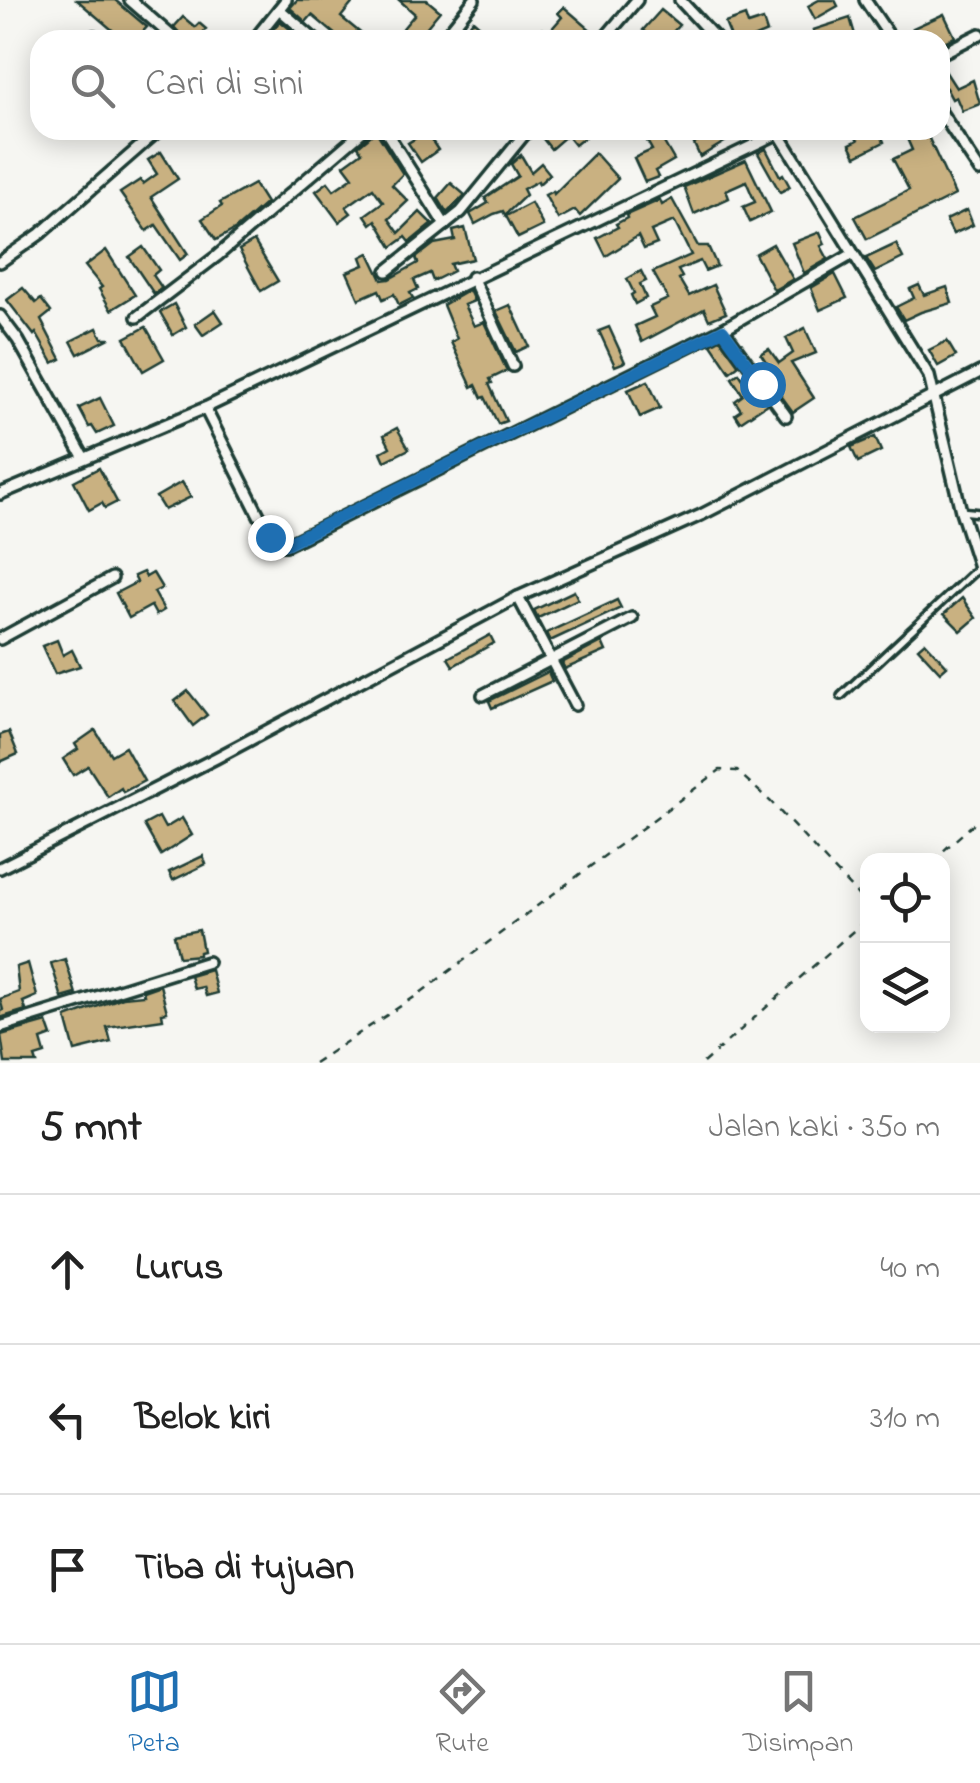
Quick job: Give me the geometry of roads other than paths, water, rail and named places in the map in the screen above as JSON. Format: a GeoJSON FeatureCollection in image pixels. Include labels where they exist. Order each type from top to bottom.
{"type":"FeatureCollection","features":[{"type":"Feature","properties":{"kind":"street"},"geometry":{"type":"LineString","coordinates":[[130,0],[164,30]]}},
{"type":"Feature","properties":{"kind":"street"},"geometry":{"type":"LineString","coordinates":[[450,30],[474,0]]}},
{"type":"Feature","properties":{"kind":"street"},"geometry":{"type":"LineString","coordinates":[[612,30],[637,0]]}},
{"type":"Feature","properties":{"kind":"street"},"geometry":{"type":"LineString","coordinates":[[680,0],[708,30]]}},
{"type":"Feature","properties":{"kind":"street"},"geometry":{"type":"LineString","coordinates":[[864,0],[885,30]]}},
{"type":"Feature","properties":{"kind":"street"},"geometry":{"type":"LineString","coordinates":[[263,30],[282,4],[306,30]]}},
{"type":"Feature","properties":{"kind":"street"},"geometry":{"type":"LineString","coordinates":[[950,49],[980,34]]}},
{"type":"Feature","properties":{"kind":"street"},"geometry":{"type":"LineString","coordinates":[[950,126],[980,171]]}},
{"type":"Feature","properties":{"kind":"street"},"geometry":{"type":"LineString","coordinates":[[0,262],[40,234],[148,140]]}},
{"type":"Feature","properties":{"kind":"street"},"geometry":{"type":"LineString","coordinates":[[136,318],[218,256],[352,140]]}},
{"type":"Feature","properties":{"kind":"street"},"geometry":{"type":"LineString","coordinates":[[390,140],[445,225]]}},
{"type":"Feature","properties":{"kind":"street"},"geometry":{"type":"LineString","coordinates":[[387,272],[461,212],[520,140]]}},
{"type":"Feature","properties":{"kind":"street"},"geometry":{"type":"LineString","coordinates":[[0,494],[206,408],[761,140]]}},
{"type":"Feature","properties":{"kind":"street"},"geometry":{"type":"LineString","coordinates":[[785,140],[851,255],[928,376],[979,569]]}},
{"type":"Feature","properties":{"kind":"street"},"geometry":{"type":"LineString","coordinates":[[206,408],[270,537],[279,545],[286,544],[723,330],[851,255]]}},
{"type":"Feature","properties":{"kind":"street"},"geometry":{"type":"LineString","coordinates":[[472,277],[512,366]]}},
{"type":"Feature","properties":{"kind":"street"},"geometry":{"type":"LineString","coordinates":[[0,316],[18,340],[84,458]]}},
{"type":"Feature","properties":{"kind":"street"},"geometry":{"type":"LineString","coordinates":[[723,330],[786,416]]}},
{"type":"Feature","properties":{"kind":"street"},"geometry":{"type":"LineString","coordinates":[[0,868],[518,598],[701,514],[932,393],[980,372]]}},
{"type":"Feature","properties":{"kind":"street"},"geometry":{"type":"LineString","coordinates":[[0,638],[112,578]]}},
{"type":"Feature","properties":{"kind":"street"},"geometry":{"type":"LineString","coordinates":[[518,598],[575,705]]}},
{"type":"Feature","properties":{"kind":"street"},"geometry":{"type":"LineString","coordinates":[[483,694],[632,618]]}},
{"type":"Feature","properties":{"kind":"street"},"geometry":{"type":"LineString","coordinates":[[0,1028],[208,962]]}},
{"type":"Feature","properties":{"kind":"lane"},"geometry":{"type":"LineString","coordinates":[[961,511],[980,513]]}},
{"type":"Feature","properties":{"kind":"lane"},"geometry":{"type":"LineString","coordinates":[[841,696],[979,569]]}}]}
